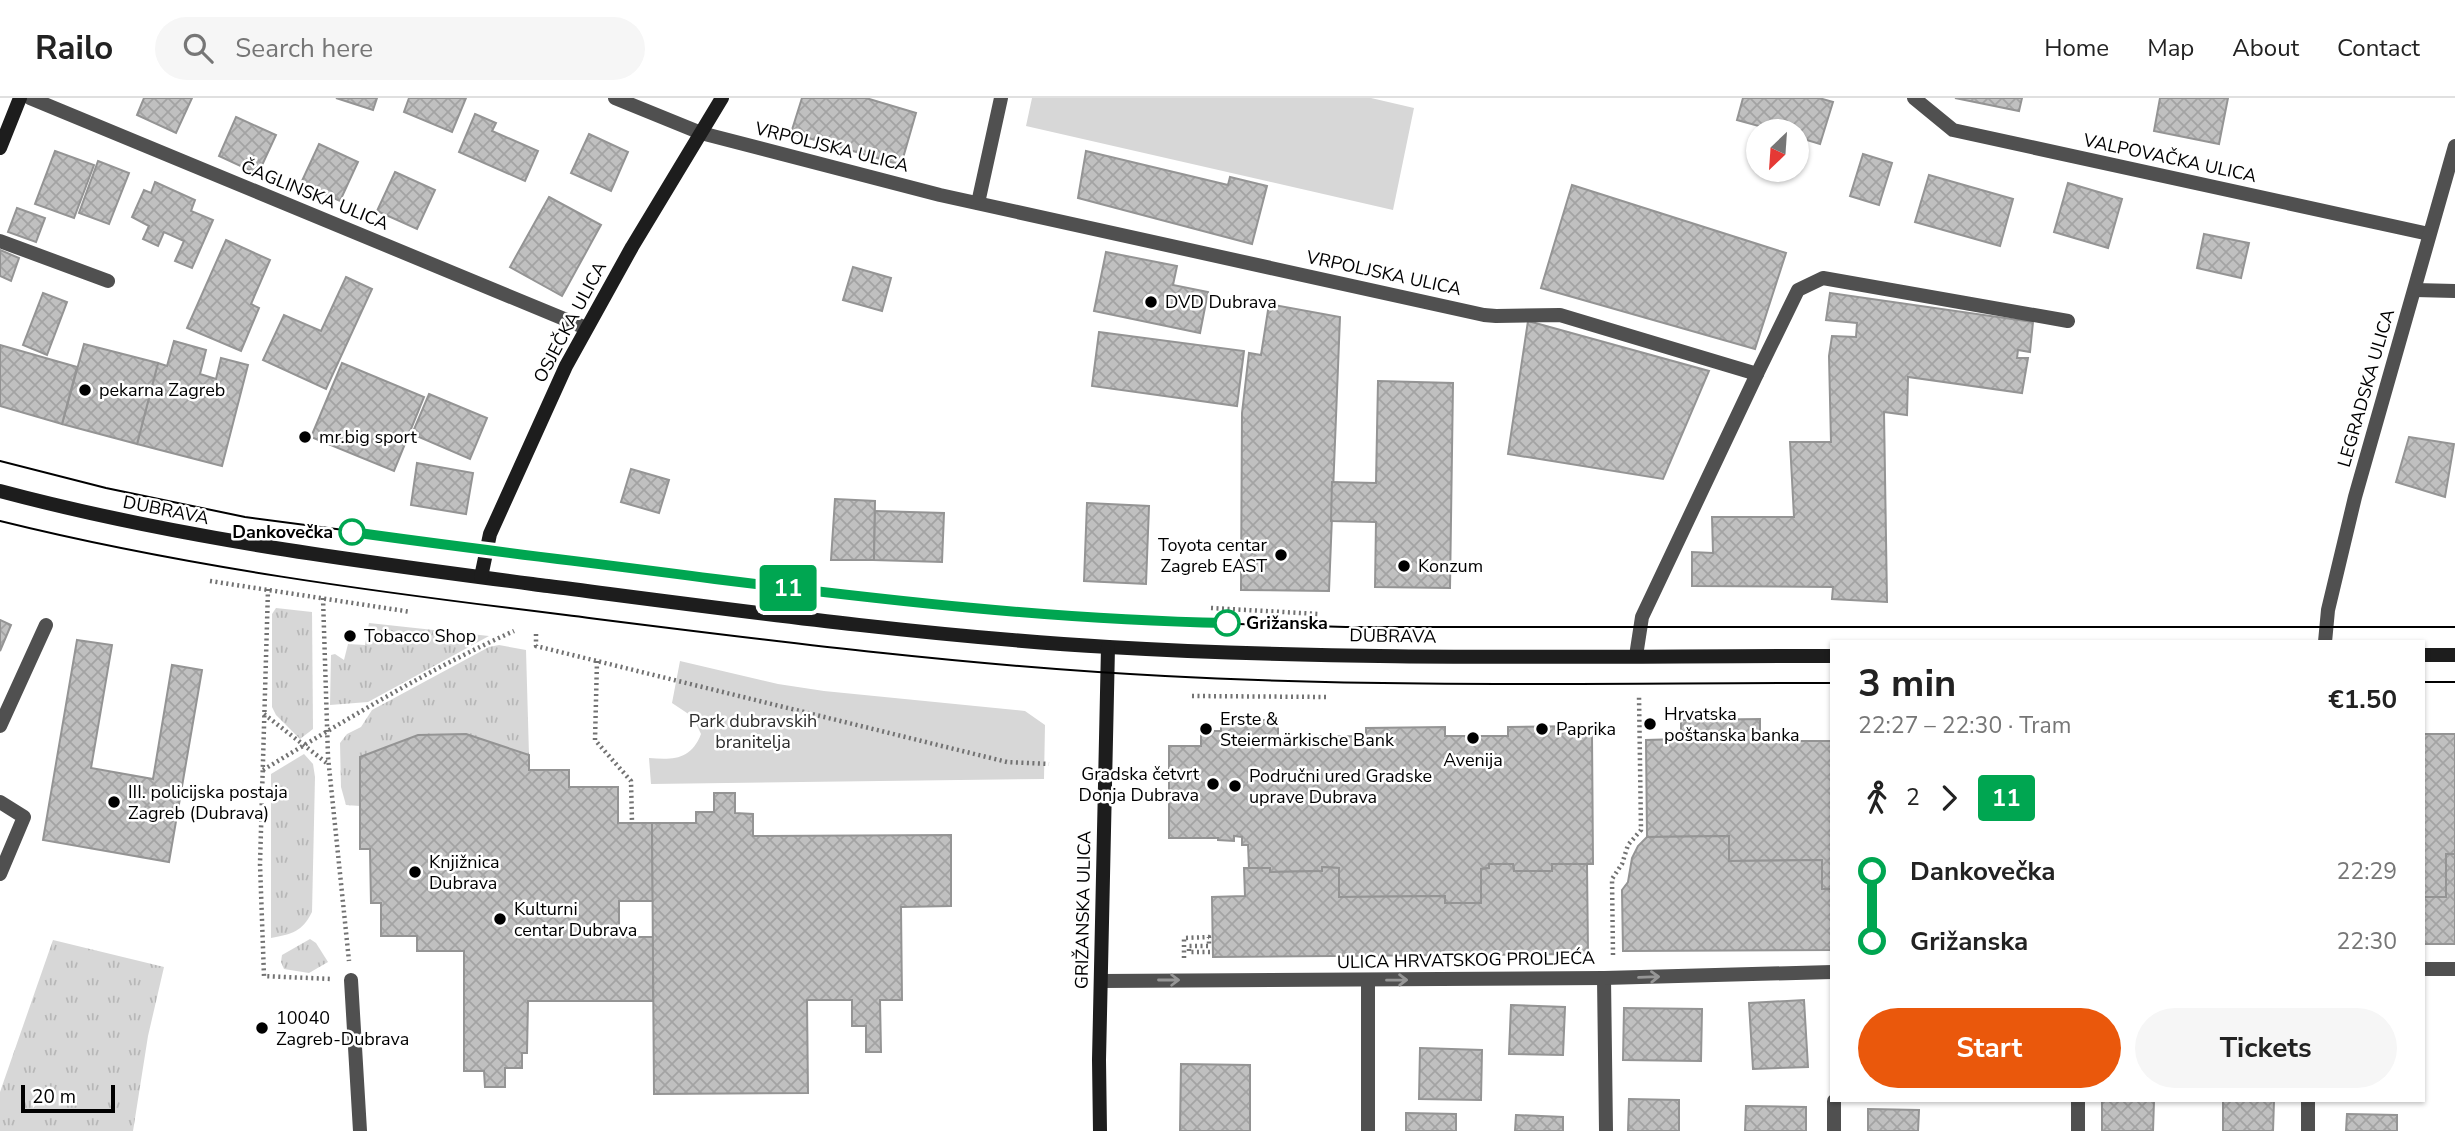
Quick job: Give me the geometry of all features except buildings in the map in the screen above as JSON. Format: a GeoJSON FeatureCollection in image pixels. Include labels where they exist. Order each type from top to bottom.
{"type":"FeatureCollection","features":[{"type":"Feature","properties":{"kind":"main road"},"geometry":{"type":"LineString","coordinates":[[0,148],[20,98]]}},
{"type":"Feature","properties":{"kind":"main road","name":"OSJEČKA ULICA"},"geometry":{"type":"LineString","coordinates":[[481,577],[490,534],[566,366],[722,98]]}},
{"type":"Feature","properties":{"kind":"main road","name":"DUBRAVA"},"geometry":{"type":"LineString","coordinates":[[0,491],[88,513],[218,540],[863,626],[1019,641],[1108,647],[1322,654],[1830,656]]}},
{"type":"Feature","properties":{"kind":"main road","name":"GRIŽANSKA ULICA"},"geometry":{"type":"LineString","coordinates":[[1100,1131],[1108,647]]}},
{"type":"Feature","properties":{"kind":"main road"},"geometry":{"type":"LineString","coordinates":[[2425,655],[2455,654]]}},
{"type":"Feature","properties":{"kind":"street","name":"ČAGLINSKA ULICA"},"geometry":{"type":"LineString","coordinates":[[30,98],[586,328]]}},
{"type":"Feature","properties":{"kind":"street","name":"VRPOLJSKA ULICA"},"geometry":{"type":"LineString","coordinates":[[615,98],[701,133],[978,203],[1484,314],[1560,315],[1757,374]]}},
{"type":"Feature","properties":{"kind":"street"},"geometry":{"type":"LineString","coordinates":[[978,203],[1001,98]]}},
{"type":"Feature","properties":{"kind":"street","name":"VALPOVAČKA ULICA"},"geometry":{"type":"LineString","coordinates":[[1913,98],[1953,130],[2430,234]]}},
{"type":"Feature","properties":{"kind":"street","name":"LEGRADSKA ULICA"},"geometry":{"type":"LineString","coordinates":[[2325,640],[2328,610],[2352,510],[2455,146]]}},
{"type":"Feature","properties":{"kind":"street"},"geometry":{"type":"LineString","coordinates":[[0,241],[108,281]]}},
{"type":"Feature","properties":{"kind":"street"},"geometry":{"type":"LineString","coordinates":[[1636,656],[1642,617],[1798,290],[1823,278],[2068,320]]}},
{"type":"Feature","properties":{"kind":"street"},"geometry":{"type":"LineString","coordinates":[[2414,290],[2455,291]]}},
{"type":"Feature","properties":{"kind":"street"},"geometry":{"type":"LineString","coordinates":[[0,726],[46,625]]}},
{"type":"Feature","properties":{"kind":"street"},"geometry":{"type":"LineString","coordinates":[[0,802],[24,817],[0,874]]}},
{"type":"Feature","properties":{"kind":"street"},"geometry":{"type":"LineString","coordinates":[[2425,969],[2455,969]]}},
{"type":"Feature","properties":{"kind":"street","name":"ULICA HRVATSKOG PROLJEĆA"},"geometry":{"type":"LineString","coordinates":[[1101,981],[1604,978],[1830,972]]}},
{"type":"Feature","properties":{"kind":"street"},"geometry":{"type":"LineString","coordinates":[[1604,978],[1606,1131]]}},
{"type":"Feature","properties":{"kind":"street"},"geometry":{"type":"LineString","coordinates":[[351,980],[360,1131]]}},
{"type":"Feature","properties":{"kind":"street"},"geometry":{"type":"LineString","coordinates":[[1367,1131],[1368,980]]}},
{"type":"Feature","properties":{"kind":"street"},"geometry":{"type":"LineString","coordinates":[[1834,1102],[1834,1131]]}},
{"type":"Feature","properties":{"kind":"street"},"geometry":{"type":"LineString","coordinates":[[2078,1102],[2078,1131]]}},
{"type":"Feature","properties":{"kind":"street"},"geometry":{"type":"LineString","coordinates":[[2308,1102],[2308,1131]]}},
{"type":"Feature","properties":{"kind":"path"},"geometry":{"type":"LineString","coordinates":[[210,580],[411,612]]}},
{"type":"Feature","properties":{"kind":"path"},"geometry":{"type":"LineString","coordinates":[[268,589],[260,864],[264,976],[351,980],[329,765],[323,598]]}},
{"type":"Feature","properties":{"kind":"path"},"geometry":{"type":"LineString","coordinates":[[1211,608],[1319,614]]}},
{"type":"Feature","properties":{"kind":"path"},"geometry":{"type":"LineString","coordinates":[[263,770],[483,645],[514,631]]}},
{"type":"Feature","properties":{"kind":"path"},"geometry":{"type":"LineString","coordinates":[[536,634],[536,646],[1007,762],[1049,764]]}},
{"type":"Feature","properties":{"kind":"path"},"geometry":{"type":"LineString","coordinates":[[597,661],[595,740],[631,781],[632,823]]}},
{"type":"Feature","properties":{"kind":"path"},"geometry":{"type":"LineString","coordinates":[[1192,696],[1328,697]]}},
{"type":"Feature","properties":{"kind":"path"},"geometry":{"type":"LineString","coordinates":[[1613,957],[1612,878],[1622,864],[1628,845],[1641,830],[1639,696]]}},
{"type":"Feature","properties":{"kind":"path"},"geometry":{"type":"LineString","coordinates":[[264,714],[329,765]]}},
{"type":"Feature","properties":{"kind":"path"},"geometry":{"type":"LineString","coordinates":[[1184,958],[1184,938],[1209,937],[1209,946],[1189,946],[1189,952],[1213,952]]}},
{"type":"Feature","properties":{"kind":"green space"},"geometry":{"type":"Polygon","coordinates":[[[1032,98],[1371,98],[1414,108],[1393,210],[1026,126],[1032,98]]]}},
{"type":"Feature","properties":{"kind":"green space"},"geometry":{"type":"Polygon","coordinates":[[[276,608],[312,612],[313,729],[300,739],[276,715],[272,707],[272,614],[276,608]]]}},
{"type":"Feature","properties":{"kind":"green space"},"geometry":{"type":"Polygon","coordinates":[[[369,623],[489,636],[368,702],[330,705],[331,655],[335,654],[344,660],[348,644],[365,645],[369,623]]]}},
{"type":"Feature","properties":{"kind":"green space"},"geometry":{"type":"Polygon","coordinates":[[[499,645],[526,650],[529,755],[466,734],[418,735],[360,757],[360,806],[346,805],[341,787],[340,743],[347,734],[361,727],[372,710],[489,647],[499,645]]]}},
{"type":"Feature","properties":{"kind":"green space","name":"Park dubravskih branitelja"},"geometry":{"type":"Polygon","coordinates":[[[680,661],[778,684],[824,691],[1025,711],[1045,725],[1044,779],[651,784],[649,758],[680,757],[692,749],[701,734],[693,717],[672,703],[680,661]]]}},
{"type":"Feature","properties":{"kind":"green space"},"geometry":{"type":"Polygon","coordinates":[[[304,754],[313,764],[315,777],[312,912],[296,931],[271,938],[271,774],[304,754]]]}},
{"type":"Feature","properties":{"kind":"green space"},"geometry":{"type":"Polygon","coordinates":[[[310,939],[316,943],[328,962],[309,973],[284,969],[282,955],[310,939]]]}},
{"type":"Feature","properties":{"kind":"green space"},"geometry":{"type":"Polygon","coordinates":[[[53,940],[164,967],[148,1036],[133,1131],[0,1131],[0,1092],[53,940]]]}},
{"type":"Feature","properties":{"kind":"tram line"},"geometry":{"type":"LineString","coordinates":[[0,461],[106,488],[245,517],[802,590],[1039,615],[1346,627],[2455,627]]}},
{"type":"Feature","properties":{"kind":"tram line"},"geometry":{"type":"LineString","coordinates":[[0,521],[140,552],[282,577],[790,643],[1015,666],[1165,676],[1332,682],[1830,683]]}},
{"type":"Feature","properties":{"kind":"tram line","name":"11"},"geometry":{"type":"LineString","coordinates":[[352,532],[931,604],[1084,618],[1227,623]]}},
{"type":"Feature","properties":{"kind":"tram line"},"geometry":{"type":"LineString","coordinates":[[2425,682],[2455,682]]}},
{"type":"Feature","properties":{"kind":"place","name":"DVD Dubrava"},"geometry":{"type":"Point","coordinates":[1151,302]}},
{"type":"Feature","properties":{"kind":"place","name":"pekarna Zagreb"},"geometry":{"type":"Point","coordinates":[85,390]}},
{"type":"Feature","properties":{"kind":"place","name":"mr.big sport"},"geometry":{"type":"Point","coordinates":[305,437]}},
{"type":"Feature","properties":{"kind":"place","name":"Dankovečka"},"geometry":{"type":"Point","coordinates":[352,532]}},
{"type":"Feature","properties":{"kind":"place","name":"Toyota centar Zagreb EAST"},"geometry":{"type":"Point","coordinates":[1281,555]}},
{"type":"Feature","properties":{"kind":"place","name":"Konzum"},"geometry":{"type":"Point","coordinates":[1404,566]}},
{"type":"Feature","properties":{"kind":"place","name":"Grižanska"},"geometry":{"type":"Point","coordinates":[1227,623]}},
{"type":"Feature","properties":{"kind":"place","name":"Tobacco Shop"},"geometry":{"type":"Point","coordinates":[350,636]}},
{"type":"Feature","properties":{"kind":"place","name":"Hrvatska poštanska banka"},"geometry":{"type":"Point","coordinates":[1650,724]}},
{"type":"Feature","properties":{"kind":"place","name":"Erste & Steiermärkische Bank"},"geometry":{"type":"Point","coordinates":[1206,729]}},
{"type":"Feature","properties":{"kind":"place","name":"Paprika"},"geometry":{"type":"Point","coordinates":[1542,729]}},
{"type":"Feature","properties":{"kind":"place","name":"Avenija"},"geometry":{"type":"Point","coordinates":[1473,738]}},
{"type":"Feature","properties":{"kind":"place","name":"Gradska četvrt Donja Dubrava"},"geometry":{"type":"Point","coordinates":[1213,784]}},
{"type":"Feature","properties":{"kind":"place","name":"Područni ured Gradske uprave Dubrava"},"geometry":{"type":"Point","coordinates":[1235,786]}},
{"type":"Feature","properties":{"kind":"place","name":"III. policijska postaja Zagreb (Dubrava)"},"geometry":{"type":"Point","coordinates":[114,802]}},
{"type":"Feature","properties":{"kind":"place","name":"Knjižnica Dubrava"},"geometry":{"type":"Point","coordinates":[415,872]}},
{"type":"Feature","properties":{"kind":"place","name":"Kulturni centar Dubrava"},"geometry":{"type":"Point","coordinates":[500,919]}},
{"type":"Feature","properties":{"kind":"place","name":"10040 Zagreb-Dubrava"},"geometry":{"type":"Point","coordinates":[262,1028]}}]}
